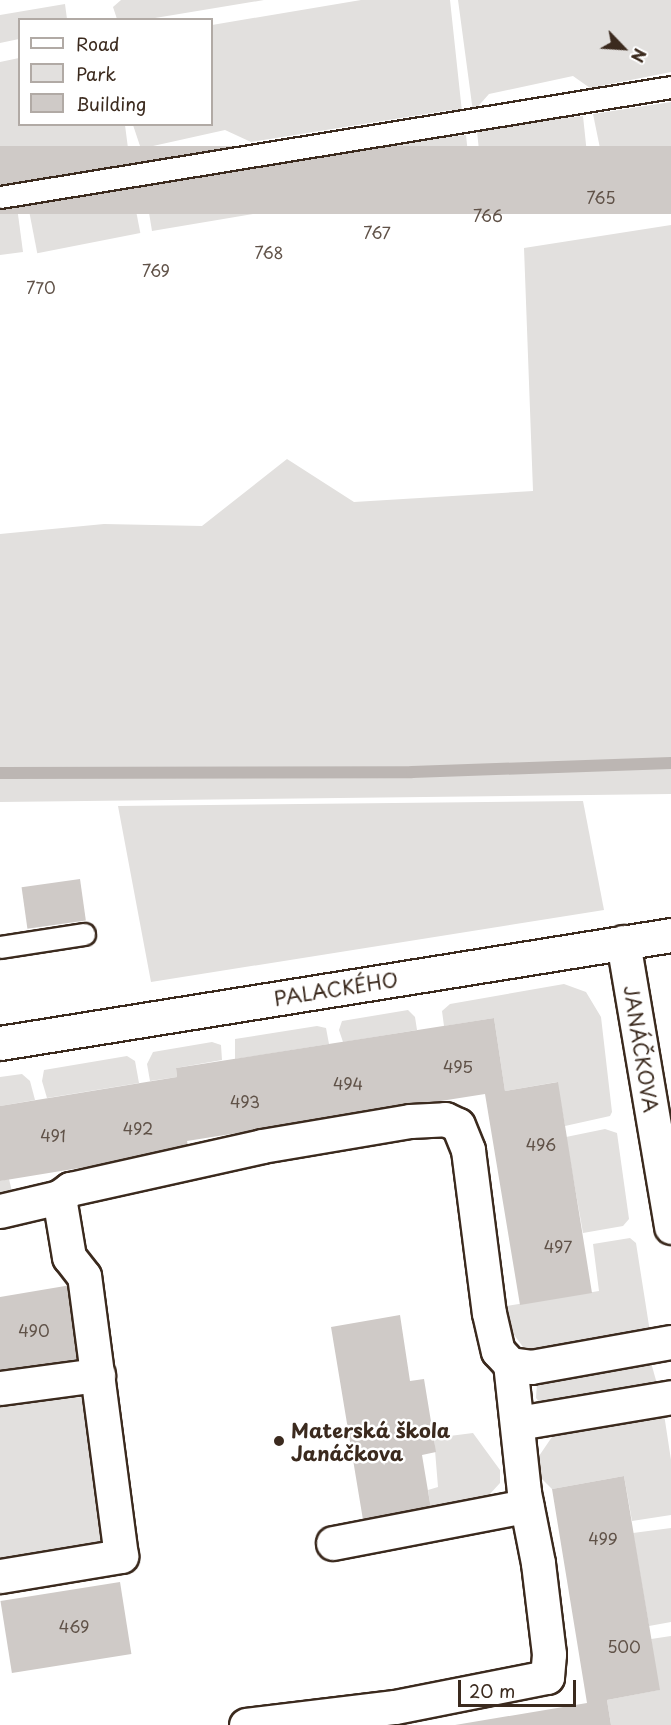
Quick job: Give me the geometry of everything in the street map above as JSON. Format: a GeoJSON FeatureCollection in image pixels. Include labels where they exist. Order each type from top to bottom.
{"type":"FeatureCollection","features":[{"type":"Feature","properties":{"kind":"street","name":"PALACKÉHO"},"geometry":{"type":"LineString","coordinates":[[0,1043],[671,935]]}},
{"type":"Feature","properties":{"kind":"street","name":"JANÁČKOVA"},"geometry":{"type":"LineString","coordinates":[[623,942],[661,1111],[671,1227]]}},
{"type":"Feature","properties":{"kind":"street"},"geometry":{"type":"LineString","coordinates":[[0,1210],[59,1197],[70,1190],[262,1146],[410,1121],[445,1119],[458,1125],[468,1150],[489,1313],[498,1351],[510,1364],[526,1506],[538,1563],[549,1654],[547,1677],[395,1707],[246,1725]]}},
{"type":"Feature","properties":{"kind":"street"},"geometry":{"type":"LineString","coordinates":[[0,1576],[121,1556],[84,1276],[69,1257],[59,1197]]}},
{"type":"Feature","properties":{"kind":"street"},"geometry":{"type":"LineString","coordinates":[[510,1364],[531,1367],[671,1342]]}},
{"type":"Feature","properties":{"kind":"street"},"geometry":{"type":"LineString","coordinates":[[0,1388],[98,1375]]}},
{"type":"Feature","properties":{"kind":"street"},"geometry":{"type":"LineString","coordinates":[[518,1423],[671,1397]]}},
{"type":"Feature","properties":{"kind":"street"},"geometry":{"type":"LineString","coordinates":[[333,1543],[526,1506]]}},
{"type":"Feature","properties":{"kind":"lane"},"geometry":{"type":"LineString","coordinates":[[0,197],[671,87]]}},
{"type":"Feature","properties":{"kind":"lane"},"geometry":{"type":"LineString","coordinates":[[0,947],[84,934]]}},
{"type":"Feature","properties":{"kind":"green space"},"geometry":{"type":"Polygon","coordinates":[[[121,0],[264,0],[155,18],[117,18],[113,7],[121,0]]]}},
{"type":"Feature","properties":{"kind":"green space"},"geometry":{"type":"Polygon","coordinates":[[[361,0],[450,0],[462,112],[455,114],[451,110],[251,142],[225,130],[144,148],[140,146],[133,126],[213,126],[213,25],[361,0]]]}},
{"type":"Feature","properties":{"kind":"green space"},"geometry":{"type":"Polygon","coordinates":[[[458,0],[671,0],[671,72],[590,88],[573,76],[489,94],[473,112],[458,0]]]}},
{"type":"Feature","properties":{"kind":"green space"},"geometry":{"type":"Polygon","coordinates":[[[65,4],[67,18],[18,18],[18,39],[0,43],[0,15],[65,4]]]}},
{"type":"Feature","properties":{"kind":"green space"},"geometry":{"type":"Polygon","coordinates":[[[18,58],[18,126],[125,126],[129,156],[126,160],[0,182],[0,62],[18,58]]]}},
{"type":"Feature","properties":{"kind":"green space"},"geometry":{"type":"Polygon","coordinates":[[[671,102],[671,146],[602,158],[593,114],[671,102]]]}},
{"type":"Feature","properties":{"kind":"green space"},"geometry":{"type":"Polygon","coordinates":[[[583,116],[588,160],[481,171],[477,127],[583,116]]]}},
{"type":"Feature","properties":{"kind":"green space"},"geometry":{"type":"Polygon","coordinates":[[[466,135],[471,179],[365,190],[361,146],[466,135]]]}},
{"type":"Feature","properties":{"kind":"green space"},"geometry":{"type":"Polygon","coordinates":[[[350,153],[357,198],[262,213],[259,176],[264,168],[272,163],[350,153]]]}},
{"type":"Feature","properties":{"kind":"green space"},"geometry":{"type":"Polygon","coordinates":[[[241,166],[245,171],[253,214],[152,231],[144,182],[241,166]]]}},
{"type":"Feature","properties":{"kind":"green space"},"geometry":{"type":"Polygon","coordinates":[[[131,185],[140,233],[37,253],[28,205],[131,185]]]}},
{"type":"Feature","properties":{"kind":"green space"},"geometry":{"type":"Polygon","coordinates":[[[17,207],[23,252],[0,255],[0,210],[17,207]]]}},
{"type":"Feature","properties":{"kind":"green space"},"geometry":{"type":"Polygon","coordinates":[[[671,225],[671,794],[0,802],[0,534],[104,524],[202,526],[287,459],[354,502],[533,491],[524,248],[671,225]]]}},
{"type":"Feature","properties":{"kind":"green space"},"geometry":{"type":"Polygon","coordinates":[[[583,801],[604,910],[151,982],[118,806],[583,801]]]}},
{"type":"Feature","properties":{"kind":"green space"},"geometry":{"type":"Polygon","coordinates":[[[564,984],[586,992],[601,1017],[612,1112],[610,1116],[565,1126],[557,1082],[505,1091],[494,1018],[444,1026],[442,1011],[450,1004],[564,984]]]}},
{"type":"Feature","properties":{"kind":"green space"},"geometry":{"type":"Polygon","coordinates":[[[408,1010],[415,1017],[417,1030],[343,1042],[339,1030],[342,1021],[408,1010]]]}},
{"type":"Feature","properties":{"kind":"green space"},"geometry":{"type":"Polygon","coordinates":[[[317,1026],[326,1028],[329,1044],[235,1059],[235,1039],[317,1026]]]}},
{"type":"Feature","properties":{"kind":"green space"},"geometry":{"type":"Polygon","coordinates":[[[212,1042],[221,1045],[222,1060],[176,1068],[177,1077],[150,1081],[147,1064],[153,1052],[212,1042]]]}},
{"type":"Feature","properties":{"kind":"green space"},"geometry":{"type":"Polygon","coordinates":[[[127,1056],[135,1061],[139,1083],[47,1098],[42,1081],[44,1070],[127,1056]]]}},
{"type":"Feature","properties":{"kind":"green space"},"geometry":{"type":"Polygon","coordinates":[[[22,1074],[30,1081],[35,1100],[0,1106],[0,1077],[22,1074]]]}},
{"type":"Feature","properties":{"kind":"green space"},"geometry":{"type":"Polygon","coordinates":[[[605,1129],[617,1133],[629,1219],[623,1226],[583,1233],[566,1137],[605,1129]]]}},
{"type":"Feature","properties":{"kind":"green space"},"geometry":{"type":"Polygon","coordinates":[[[9,1179],[13,1196],[0,1201],[0,1181],[9,1179]]]}},
{"type":"Feature","properties":{"kind":"green space"},"geometry":{"type":"Polygon","coordinates":[[[630,1238],[636,1243],[650,1332],[540,1356],[526,1351],[503,1320],[500,1307],[599,1291],[593,1244],[630,1238]]]}},
{"type":"Feature","properties":{"kind":"green space"},"geometry":{"type":"Polygon","coordinates":[[[650,1359],[657,1384],[540,1403],[536,1398],[537,1383],[650,1359]]]}},
{"type":"Feature","properties":{"kind":"green space"},"geometry":{"type":"Polygon","coordinates":[[[85,1397],[110,1549],[0,1566],[0,1399],[4,1403],[85,1397]]]}},
{"type":"Feature","properties":{"kind":"green space"},"geometry":{"type":"Polygon","coordinates":[[[664,1414],[671,1460],[671,1515],[632,1521],[624,1476],[552,1489],[541,1478],[539,1456],[556,1431],[664,1414]]]}},
{"type":"Feature","properties":{"kind":"green space"},"geometry":{"type":"Polygon","coordinates":[[[473,1433],[500,1470],[500,1483],[489,1495],[476,1503],[432,1516],[428,1490],[438,1487],[434,1438],[473,1433]]]}},
{"type":"Feature","properties":{"kind":"green space"},"geometry":{"type":"Polygon","coordinates":[[[671,1528],[671,1622],[649,1626],[633,1533],[671,1528]]]}},
{"type":"Feature","properties":{"kind":"green space"},"geometry":{"type":"Polygon","coordinates":[[[671,1636],[671,1725],[611,1725],[607,1700],[659,1690],[651,1639],[671,1636]]]}},
{"type":"Feature","properties":{"kind":"building"},"geometry":{"type":"Polygon","coordinates":[[[0,146],[671,146],[671,214],[0,214],[0,146]]]}},
{"type":"Feature","properties":{"kind":"building"},"geometry":{"type":"Polygon","coordinates":[[[80,879],[86,921],[27,929],[22,887],[80,879]]]}},
{"type":"Feature","properties":{"kind":"building"},"geometry":{"type":"Polygon","coordinates":[[[494,1018],[505,1091],[558,1082],[592,1293],[520,1305],[485,1094],[187,1141],[189,1150],[0,1181],[0,1106],[177,1077],[176,1068],[494,1018]]]}},
{"type":"Feature","properties":{"kind":"building"},"geometry":{"type":"Polygon","coordinates":[[[71,1285],[83,1358],[0,1372],[0,1297],[71,1285]]]}},
{"type":"Feature","properties":{"kind":"building"},"geometry":{"type":"Polygon","coordinates":[[[400,1315],[410,1381],[424,1379],[436,1452],[422,1455],[433,1521],[365,1532],[331,1327],[400,1315]]]}},
{"type":"Feature","properties":{"kind":"building"},"geometry":{"type":"Polygon","coordinates":[[[624,1476],[660,1690],[607,1700],[611,1725],[455,1725],[587,1703],[552,1489],[624,1476]]]}},
{"type":"Feature","properties":{"kind":"building"},"geometry":{"type":"Polygon","coordinates":[[[120,1582],[131,1654],[12,1673],[0,1601],[120,1582]]]}},
{"type":"Feature","properties":{"kind":"waterway"},"geometry":{"type":"LineString","coordinates":[[0,773],[412,772],[671,763]]}},
{"type":"Feature","properties":{"kind":"place","name":"Materská škola Janáčkova"},"geometry":{"type":"Point","coordinates":[279,1441]}}]}
